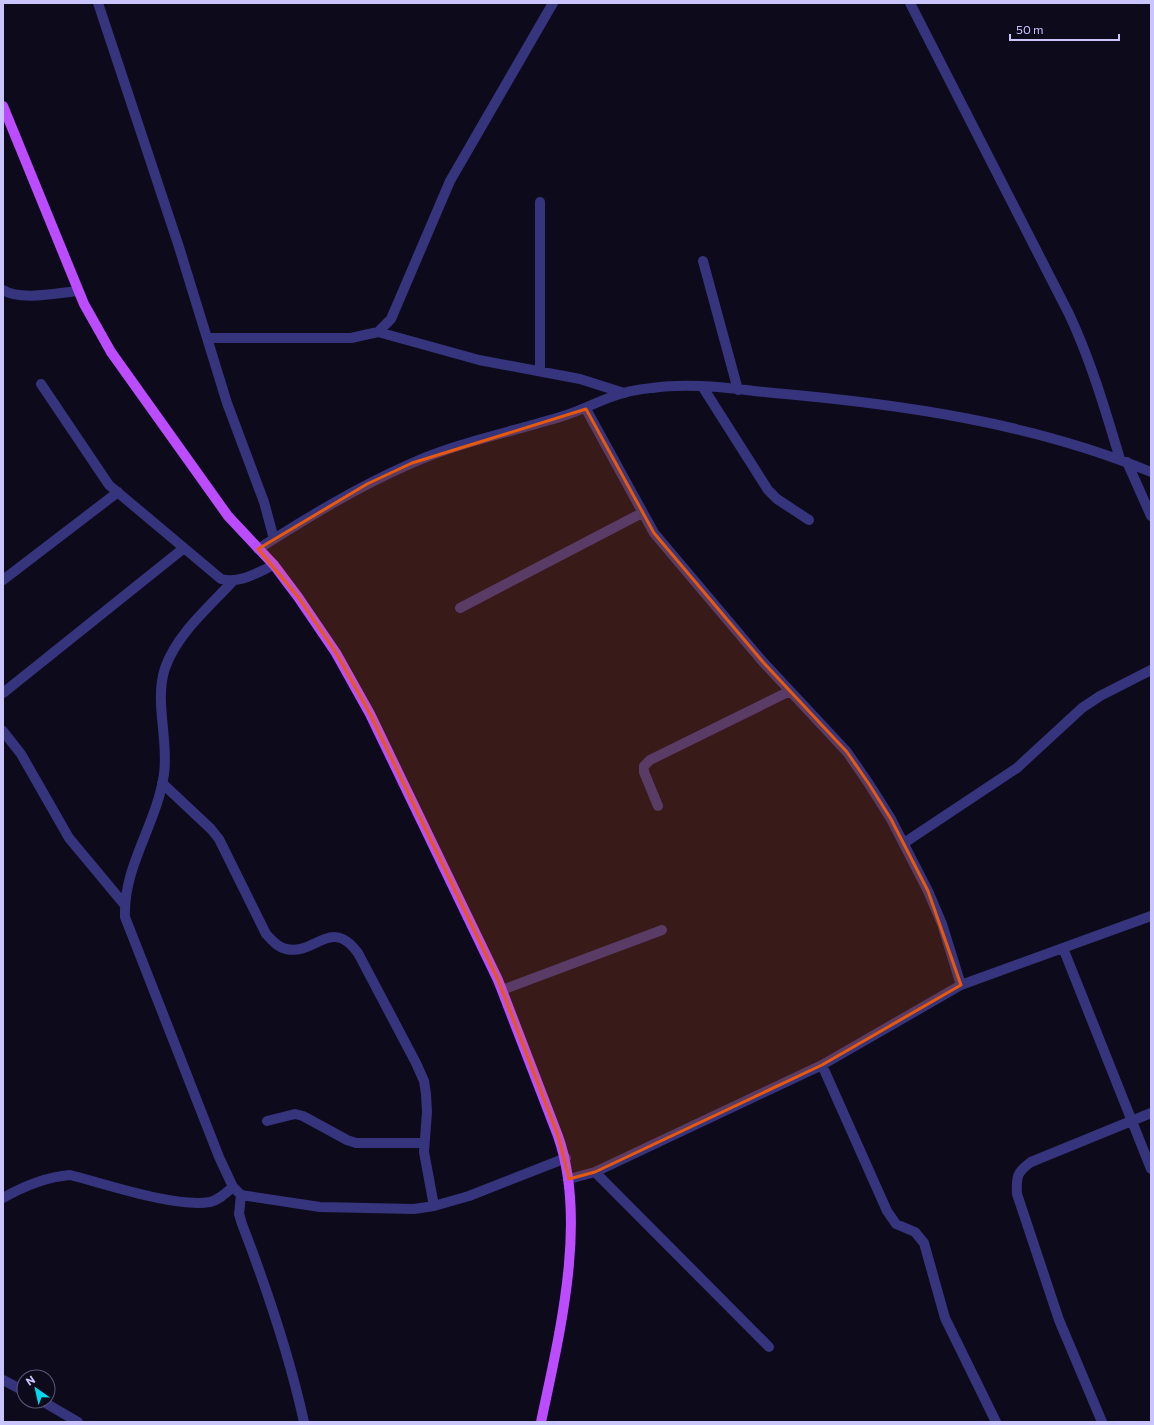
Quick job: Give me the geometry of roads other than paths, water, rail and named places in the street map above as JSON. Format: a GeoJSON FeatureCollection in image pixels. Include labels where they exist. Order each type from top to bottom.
{"type":"FeatureCollection","features":[{"type":"Feature","properties":{"kind":"main road"},"geometry":{"type":"LineString","coordinates":[[3,106],[78,291],[111,352],[228,516],[274,566],[298,597],[336,653],[370,714],[502,990],[566,1158],[569,1179],[570,1239],[566,1290],[541,1422]]}},
{"type":"Feature","properties":{"kind":"street"},"geometry":{"type":"LineString","coordinates":[[98,3],[179,247],[227,403],[264,502],[274,539]]}},
{"type":"Feature","properties":{"kind":"street"},"geometry":{"type":"LineString","coordinates":[[378,332],[391,318],[450,181],[553,3]]}},
{"type":"Feature","properties":{"kind":"street"},"geometry":{"type":"LineString","coordinates":[[910,3],[1070,314],[1088,355],[1123,461],[1151,516]]}},
{"type":"Feature","properties":{"kind":"street"},"geometry":{"type":"LineString","coordinates":[[540,202],[540,371]]}},
{"type":"Feature","properties":{"kind":"street"},"geometry":{"type":"LineString","coordinates":[[702,261],[738,390]]}},
{"type":"Feature","properties":{"kind":"street"},"geometry":{"type":"LineString","coordinates":[[3,290],[9,294],[22,296],[78,291]]}},
{"type":"Feature","properties":{"kind":"street"},"geometry":{"type":"LineString","coordinates":[[207,338],[351,338],[378,332],[480,360],[580,379],[624,393]]}},
{"type":"Feature","properties":{"kind":"street"},"geometry":{"type":"LineString","coordinates":[[41,384],[110,484],[221,579],[232,582],[243,580],[274,566]]}},
{"type":"Feature","properties":{"kind":"street"},"geometry":{"type":"LineString","coordinates":[[258,549],[367,484],[412,463],[459,446],[586,409],[624,393],[655,387],[702,386],[829,398],[949,415],[1056,440],[1123,461],[1151,472]]}},
{"type":"Feature","properties":{"kind":"street"},"geometry":{"type":"LineString","coordinates":[[702,386],[768,490],[777,499],[809,520]]}},
{"type":"Feature","properties":{"kind":"street"},"geometry":{"type":"LineString","coordinates":[[586,409],[642,513],[668,552],[790,691],[847,752],[891,819],[928,891],[942,924],[961,985]]}},
{"type":"Feature","properties":{"kind":"street"},"geometry":{"type":"LineString","coordinates":[[3,580],[118,492]]}},
{"type":"Feature","properties":{"kind":"street"},"geometry":{"type":"LineString","coordinates":[[460,608],[642,513]]}},
{"type":"Feature","properties":{"kind":"street"},"geometry":{"type":"LineString","coordinates":[[3,693],[184,548]]}},
{"type":"Feature","properties":{"kind":"street"},"geometry":{"type":"LineString","coordinates":[[232,582],[192,624],[176,646],[165,669],[161,702],[165,759],[162,783],[154,812],[133,866],[124,904],[125,917],[164,1020],[219,1157],[233,1187],[241,1195],[320,1207],[414,1209],[434,1206],[469,1196],[566,1158]]}},
{"type":"Feature","properties":{"kind":"street"},"geometry":{"type":"LineString","coordinates":[[904,843],[1017,768],[1082,708],[1100,696],[1151,670]]}},
{"type":"Feature","properties":{"kind":"street"},"geometry":{"type":"LineString","coordinates":[[658,806],[644,772],[644,766],[650,760],[790,691]]}},
{"type":"Feature","properties":{"kind":"street"},"geometry":{"type":"LineString","coordinates":[[3,731],[21,754],[69,838],[124,904]]}},
{"type":"Feature","properties":{"kind":"street"},"geometry":{"type":"LineString","coordinates":[[162,783],[211,829],[219,839],[266,934],[276,944],[285,949],[295,949],[336,936],[351,944],[416,1063],[424,1081],[427,1112],[424,1143],[426,1169],[434,1206]]}},
{"type":"Feature","properties":{"kind":"street"},"geometry":{"type":"LineString","coordinates":[[569,1179],[595,1172],[822,1065],[961,985],[1010,965],[1151,916]]}},
{"type":"Feature","properties":{"kind":"street"},"geometry":{"type":"LineString","coordinates":[[502,990],[662,930]]}},
{"type":"Feature","properties":{"kind":"street"},"geometry":{"type":"LineString","coordinates":[[1062,948],[1151,1169]]}},
{"type":"Feature","properties":{"kind":"street"},"geometry":{"type":"LineString","coordinates":[[822,1065],[887,1211],[896,1224],[915,1232],[924,1243],[945,1318],[996,1422]]}},
{"type":"Feature","properties":{"kind":"street"},"geometry":{"type":"LineString","coordinates":[[1102,1422],[1059,1320],[1017,1194],[1016,1178],[1022,1168],[1031,1162],[1132,1119],[1151,1113]]}},
{"type":"Feature","properties":{"kind":"street"},"geometry":{"type":"LineString","coordinates":[[268,1121],[295,1114],[303,1116],[347,1140],[356,1143],[424,1143]]}},
{"type":"Feature","properties":{"kind":"street"},"geometry":{"type":"LineString","coordinates":[[595,1172],[769,1347]]}},
{"type":"Feature","properties":{"kind":"street"},"geometry":{"type":"LineString","coordinates":[[3,1198],[55,1176],[70,1175],[159,1197],[190,1203],[211,1201],[222,1197],[233,1187]]}},
{"type":"Feature","properties":{"kind":"street"},"geometry":{"type":"LineString","coordinates":[[241,1195],[239,1214],[265,1286],[293,1374],[304,1422]]}},
{"type":"Feature","properties":{"kind":"street"},"geometry":{"type":"LineString","coordinates":[[3,1380],[16,1387]]}},
{"type":"Feature","properties":{"kind":"street"},"geometry":{"type":"LineString","coordinates":[[56,1409],[78,1422]]}}]}
